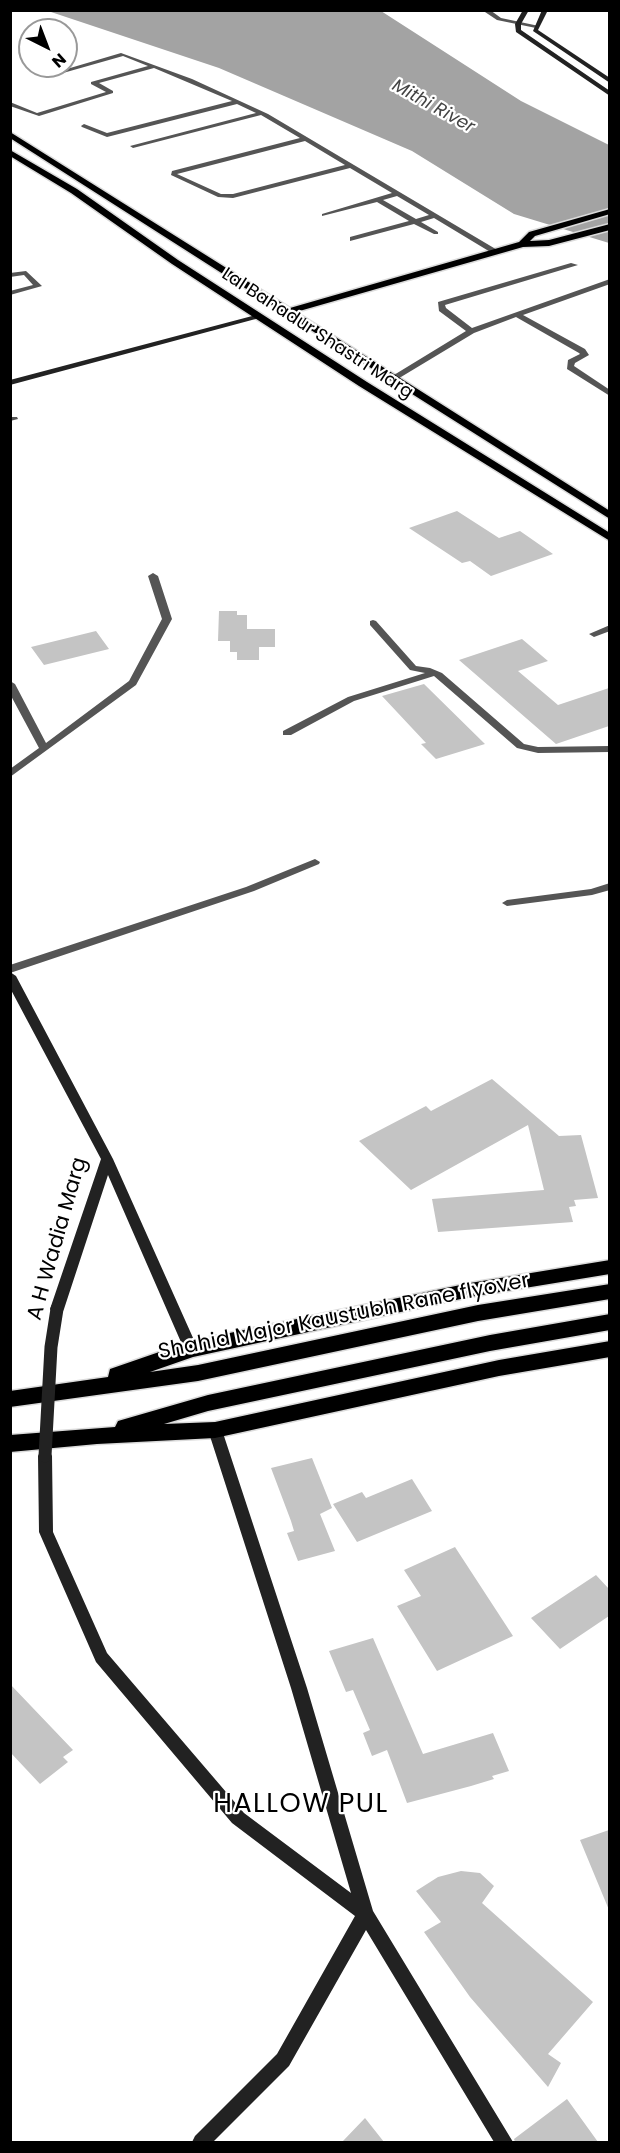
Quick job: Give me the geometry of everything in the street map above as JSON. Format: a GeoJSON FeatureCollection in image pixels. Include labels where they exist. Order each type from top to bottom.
{"type":"FeatureCollection","features":[{"type":"Feature","properties":{"kind":"highway"},"geometry":{"type":"LineString","coordinates":[[10,1399],[87,1386],[191,1349],[470,1290],[609,1267]]}},
{"type":"Feature","properties":{"kind":"highway","name":"Shahid Major Kaustubh Rane flyover"},"geometry":{"type":"LineString","coordinates":[[87,1386],[198,1373],[478,1313],[609,1291]]}},
{"type":"Feature","properties":{"kind":"highway"},"geometry":{"type":"LineString","coordinates":[[97,1436],[208,1403],[490,1343],[609,1322]]}},
{"type":"Feature","properties":{"kind":"highway"},"geometry":{"type":"LineString","coordinates":[[10,1444],[97,1436],[215,1430],[499,1368],[609,1349]]}},
{"type":"Feature","properties":{"kind":"main road","name":"Lal Bahadur Shastri Marg"},"geometry":{"type":"LineString","coordinates":[[10,134],[609,516]]}},
{"type":"Feature","properties":{"kind":"main road","name":"Lal Bahadur Shastri Marg"},"geometry":{"type":"LineString","coordinates":[[10,152],[74,191],[175,262],[259,317],[609,538]]}},
{"type":"Feature","properties":{"kind":"main road"},"geometry":{"type":"LineString","coordinates":[[74,191],[89,186]]}},
{"type":"Feature","properties":{"kind":"main road"},"geometry":{"type":"LineString","coordinates":[[522,244],[532,234],[609,211]]}},
{"type":"Feature","properties":{"kind":"main road"},"geometry":{"type":"LineString","coordinates":[[259,317],[288,312],[522,244],[549,243],[609,227]]}},
{"type":"Feature","properties":{"kind":"main road"},"geometry":{"type":"LineString","coordinates":[[175,262],[200,255]]}},
{"type":"Feature","properties":{"kind":"street"},"geometry":{"type":"LineString","coordinates":[[485,10],[499,19],[536,26]]}},
{"type":"Feature","properties":{"kind":"street"},"geometry":{"type":"LineString","coordinates":[[526,10],[518,24],[518,31],[609,94]]}},
{"type":"Feature","properties":{"kind":"street"},"geometry":{"type":"LineString","coordinates":[[545,10],[535,30],[609,81]]}},
{"type":"Feature","properties":{"kind":"street"},"geometry":{"type":"LineString","coordinates":[[78,67],[123,54],[262,113],[495,251]]}},
{"type":"Feature","properties":{"kind":"street"},"geometry":{"type":"LineString","coordinates":[[10,104],[37,115],[111,92],[93,83],[154,66]]}},
{"type":"Feature","properties":{"kind":"street"},"geometry":{"type":"LineString","coordinates":[[84,126],[107,135],[237,102]]}},
{"type":"Feature","properties":{"kind":"street"},"geometry":{"type":"LineString","coordinates":[[132,146],[262,113]]}},
{"type":"Feature","properties":{"kind":"street"},"geometry":{"type":"LineString","coordinates":[[305,139],[174,172],[174,176],[220,196],[233,196],[349,166]]}},
{"type":"Feature","properties":{"kind":"street"},"geometry":{"type":"LineString","coordinates":[[324,215],[396,194]]}},
{"type":"Feature","properties":{"kind":"street"},"geometry":{"type":"LineString","coordinates":[[377,200],[436,233]]}},
{"type":"Feature","properties":{"kind":"street"},"geometry":{"type":"LineString","coordinates":[[353,239],[433,216]]}},
{"type":"Feature","properties":{"kind":"street"},"geometry":{"type":"LineString","coordinates":[[471,331],[442,309],[441,304],[574,265]]}},
{"type":"Feature","properties":{"kind":"street"},"geometry":{"type":"LineString","coordinates":[[10,275],[27,273],[38,286],[10,293]]}},
{"type":"Feature","properties":{"kind":"street"},"geometry":{"type":"LineString","coordinates":[[393,378],[471,331],[609,281]]}},
{"type":"Feature","properties":{"kind":"street"},"geometry":{"type":"LineString","coordinates":[[518,315],[582,351],[585,355],[571,362],[570,367],[609,394]]}},
{"type":"Feature","properties":{"kind":"street"},"geometry":{"type":"LineString","coordinates":[[10,383],[259,317]]}},
{"type":"Feature","properties":{"kind":"street"},"geometry":{"type":"LineString","coordinates":[[10,774],[133,683],[167,619],[153,576]]}},
{"type":"Feature","properties":{"kind":"street"},"geometry":{"type":"LineString","coordinates":[[373,623],[412,668],[434,673],[521,746],[538,750],[609,749]]}},
{"type":"Feature","properties":{"kind":"street"},"geometry":{"type":"LineString","coordinates":[[594,634],[609,628]]}},
{"type":"Feature","properties":{"kind":"street"},"geometry":{"type":"LineString","coordinates":[[287,733],[351,699],[434,673]]}},
{"type":"Feature","properties":{"kind":"street"},"geometry":{"type":"LineString","coordinates":[[10,684],[44,748]]}},
{"type":"Feature","properties":{"kind":"street"},"geometry":{"type":"LineString","coordinates":[[10,969],[250,889],[315,862]]}},
{"type":"Feature","properties":{"kind":"street"},"geometry":{"type":"LineString","coordinates":[[507,903],[592,892],[609,886]]}},
{"type":"Feature","properties":{"kind":"street","name":"A H Wadia Marg"},"geometry":{"type":"LineString","coordinates":[[10,976],[107,1159],[57,1309],[51,1347],[45,1456],[46,1532],[101,1657],[238,1818],[366,1914]]}},
{"type":"Feature","properties":{"kind":"street"},"geometry":{"type":"LineString","coordinates":[[107,1159],[191,1349]]}},
{"type":"Feature","properties":{"kind":"street"},"geometry":{"type":"LineString","coordinates":[[215,1430],[299,1688],[366,1914],[504,2142]]}},
{"type":"Feature","properties":{"kind":"street"},"geometry":{"type":"LineString","coordinates":[[201,2142],[283,2060],[366,1914]]}},
{"type":"Feature","properties":{"kind":"water","name":"Mithi River"},"geometry":{"type":"Polygon","coordinates":[[[48,11],[381,11],[521,101],[609,145],[609,243],[514,214],[412,151],[219,68],[78,21],[78,18],[69,18],[48,11]]]}},
{"type":"Feature","properties":{"kind":"building"},"geometry":{"type":"Polygon","coordinates":[[[457,511],[499,538],[520,531],[553,554],[491,576],[470,561],[462,563],[409,528],[457,511]]]}},
{"type":"Feature","properties":{"kind":"building"},"geometry":{"type":"Polygon","coordinates":[[[219,611],[237,611],[237,615],[247,615],[247,629],[275,629],[275,647],[259,647],[259,660],[237,660],[237,652],[230,652],[230,641],[218,641],[219,611]]]}},
{"type":"Feature","properties":{"kind":"building"},"geometry":{"type":"Polygon","coordinates":[[[96,631],[109,649],[44,665],[31,647],[96,631]]]}},
{"type":"Feature","properties":{"kind":"building"},"geometry":{"type":"Polygon","coordinates":[[[522,639],[548,661],[518,671],[558,705],[609,688],[609,726],[556,744],[459,660],[522,639]]]}},
{"type":"Feature","properties":{"kind":"building"},"geometry":{"type":"Polygon","coordinates":[[[424,684],[485,744],[436,759],[421,744],[426,743],[382,696],[424,684]]]}},
{"type":"Feature","properties":{"kind":"building"},"geometry":{"type":"Polygon","coordinates":[[[492,1079],[559,1136],[581,1135],[598,1198],[574,1200],[576,1206],[569,1207],[573,1222],[438,1232],[432,1199],[544,1190],[528,1125],[411,1190],[359,1141],[426,1106],[431,1111],[492,1079]]]}},
{"type":"Feature","properties":{"kind":"building"},"geometry":{"type":"Polygon","coordinates":[[[312,1458],[332,1508],[320,1514],[335,1551],[298,1561],[287,1533],[294,1531],[271,1468],[312,1458]]]}},
{"type":"Feature","properties":{"kind":"building"},"geometry":{"type":"Polygon","coordinates":[[[412,1479],[432,1511],[357,1542],[333,1504],[362,1492],[366,1498],[412,1479]]]}},
{"type":"Feature","properties":{"kind":"building"},"geometry":{"type":"Polygon","coordinates":[[[455,1547],[513,1636],[437,1671],[397,1606],[421,1596],[404,1570],[455,1547]]]}},
{"type":"Feature","properties":{"kind":"building"},"geometry":{"type":"Polygon","coordinates":[[[596,1575],[609,1589],[609,1616],[560,1649],[531,1618],[596,1575]]]}},
{"type":"Feature","properties":{"kind":"building"},"geometry":{"type":"Polygon","coordinates":[[[373,1638],[423,1754],[493,1733],[509,1771],[492,1776],[494,1779],[407,1803],[387,1750],[372,1756],[363,1733],[370,1730],[353,1690],[346,1692],[329,1651],[373,1638]]]}},
{"type":"Feature","properties":{"kind":"building"},"geometry":{"type":"Polygon","coordinates":[[[10,1684],[73,1750],[63,1757],[68,1762],[40,1784],[10,1752],[10,1684]]]}},
{"type":"Feature","properties":{"kind":"building"},"geometry":{"type":"Polygon","coordinates":[[[609,1830],[609,1910],[580,1840],[609,1830]]]}},
{"type":"Feature","properties":{"kind":"building"},"geometry":{"type":"Polygon","coordinates":[[[461,1871],[480,1873],[494,1886],[482,1903],[593,2002],[548,2054],[561,2063],[548,2087],[470,1997],[424,1932],[441,1922],[416,1891],[438,1877],[461,1871]]]}},
{"type":"Feature","properties":{"kind":"building"},"geometry":{"type":"Polygon","coordinates":[[[567,2099],[598,2142],[515,2142],[514,2139],[567,2099]]]}},
{"type":"Feature","properties":{"kind":"building"},"geometry":{"type":"Polygon","coordinates":[[[365,2118],[384,2142],[342,2142],[365,2118]]]}},
{"type":"Feature","properties":{"kind":"district","name":"HALLOW PUL"},"geometry":{"type":"Point","coordinates":[301,1805]}}]}
